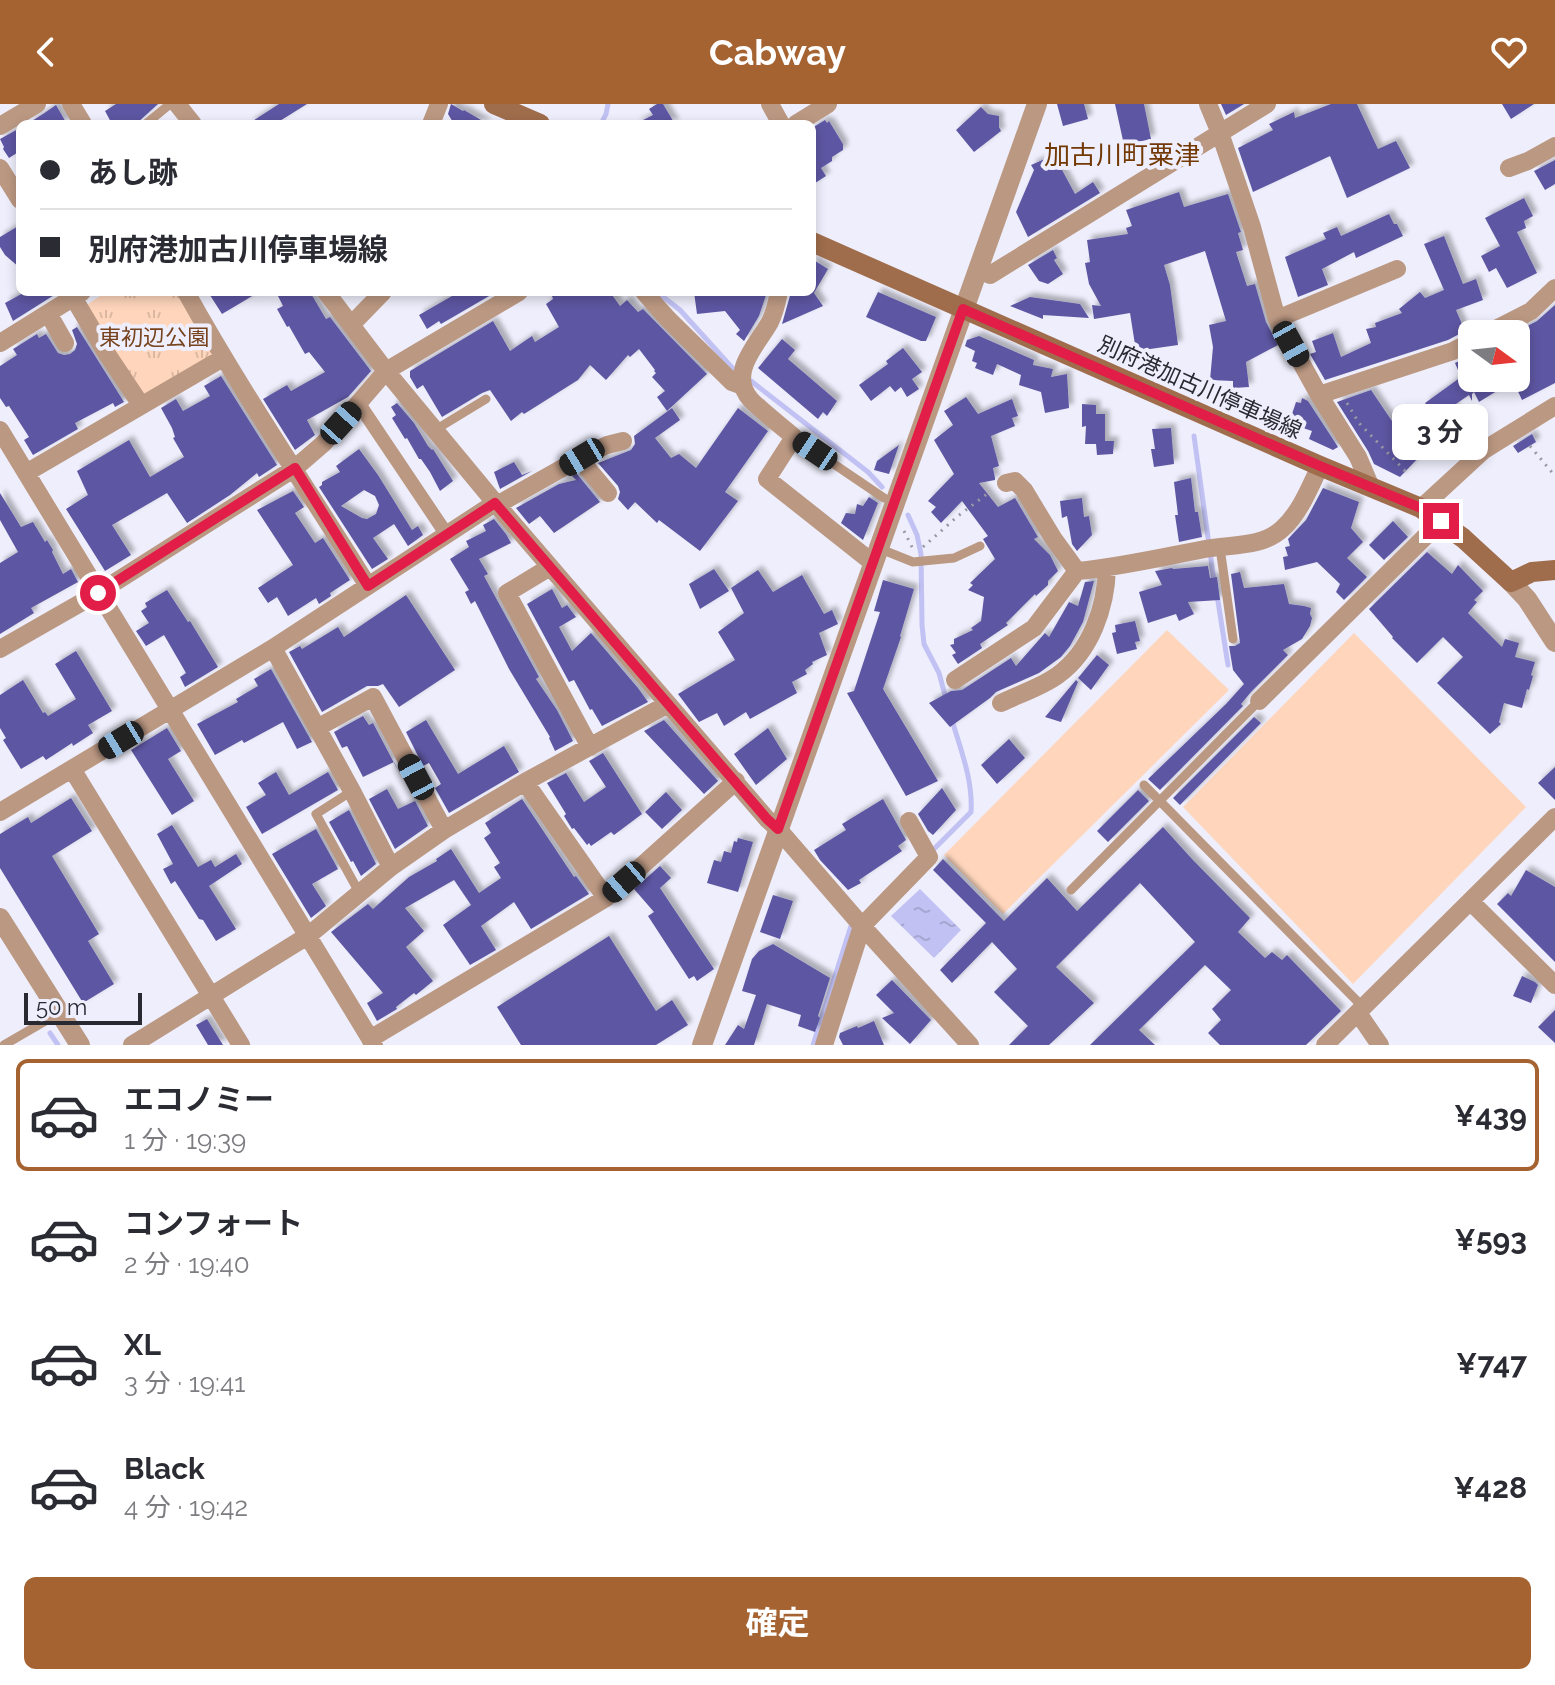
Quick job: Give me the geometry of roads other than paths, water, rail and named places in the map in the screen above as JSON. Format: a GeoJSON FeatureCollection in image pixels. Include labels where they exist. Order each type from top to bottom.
{"type":"FeatureCollection","features":[{"type":"Feature","properties":{"kind":"main road"},"geometry":{"type":"LineString","coordinates":[[494,104],[531,120]]}},
{"type":"Feature","properties":{"kind":"main road","name":"別府港加古川停車場線"},"geometry":{"type":"LineString","coordinates":[[816,244],[1421,508],[1463,538],[1511,582]]}},
{"type":"Feature","properties":{"kind":"main road"},"geometry":{"type":"LineString","coordinates":[[1511,582],[1532,572],[1555,570]]}},
{"type":"Feature","properties":{"kind":"street"},"geometry":{"type":"LineString","coordinates":[[0,126],[37,104]]}},
{"type":"Feature","properties":{"kind":"street"},"geometry":{"type":"LineString","coordinates":[[177,104],[190,120]]}},
{"type":"Feature","properties":{"kind":"street"},"geometry":{"type":"LineString","coordinates":[[802,120],[828,104]]}},
{"type":"Feature","properties":{"kind":"street"},"geometry":{"type":"LineString","coordinates":[[702,1045],[1037,104]]}},
{"type":"Feature","properties":{"kind":"street"},"geometry":{"type":"LineString","coordinates":[[1208,104],[1252,227],[1277,319],[1358,457],[1370,485]]}},
{"type":"Feature","properties":{"kind":"street"},"geometry":{"type":"LineString","coordinates":[[978,270],[990,275],[1267,104]]}},
{"type":"Feature","properties":{"kind":"street"},"geometry":{"type":"LineString","coordinates":[[1509,168],[1555,146]]}},
{"type":"Feature","properties":{"kind":"street"},"geometry":{"type":"LineString","coordinates":[[0,168],[16,194]]}},
{"type":"Feature","properties":{"kind":"street"},"geometry":{"type":"LineString","coordinates":[[1277,319],[1362,291],[1397,269]]}},
{"type":"Feature","properties":{"kind":"street"},"geometry":{"type":"LineString","coordinates":[[1513,320],[1531,311],[1555,288]]}},
{"type":"Feature","properties":{"kind":"street"},"geometry":{"type":"LineString","coordinates":[[0,343],[75,296]]}},
{"type":"Feature","properties":{"kind":"street"},"geometry":{"type":"LineString","coordinates":[[79,296],[141,405]]}},
{"type":"Feature","properties":{"kind":"street"},"geometry":{"type":"LineString","coordinates":[[188,296],[223,358],[368,586]]}},
{"type":"Feature","properties":{"kind":"street"},"geometry":{"type":"LineString","coordinates":[[329,296],[386,371],[496,504],[767,819],[970,1045]]}},
{"type":"Feature","properties":{"kind":"street"},"geometry":{"type":"LineString","coordinates":[[351,325],[379,296]]}},
{"type":"Feature","properties":{"kind":"street"},"geometry":{"type":"LineString","coordinates":[[0,648],[98,593],[295,468],[324,443],[386,371],[512,296]]}},
{"type":"Feature","properties":{"kind":"street"},"geometry":{"type":"LineString","coordinates":[[648,296],[732,382],[743,377]]}},
{"type":"Feature","properties":{"kind":"street"},"geometry":{"type":"LineString","coordinates":[[778,296],[771,319],[747,356],[743,377],[749,398],[794,437],[767,479],[876,555]]}},
{"type":"Feature","properties":{"kind":"street"},"geometry":{"type":"LineString","coordinates":[[48,313],[65,343]]}},
{"type":"Feature","properties":{"kind":"street"},"geometry":{"type":"LineString","coordinates":[[1319,395],[1458,348]]}},
{"type":"Feature","properties":{"kind":"street"},"geometry":{"type":"LineString","coordinates":[[26,473],[223,358]]}},
{"type":"Feature","properties":{"kind":"street"},"geometry":{"type":"LineString","coordinates":[[359,404],[447,535]]}},
{"type":"Feature","properties":{"kind":"street"},"geometry":{"type":"LineString","coordinates":[[1421,508],[1484,450],[1555,406]]}},
{"type":"Feature","properties":{"kind":"street"},"geometry":{"type":"LineString","coordinates":[[0,430],[372,1042],[606,898],[736,781]]}},
{"type":"Feature","properties":{"kind":"street"},"geometry":{"type":"LineString","coordinates":[[0,812],[273,648],[496,504],[582,457],[623,441]]}},
{"type":"Feature","properties":{"kind":"street"},"geometry":{"type":"LineString","coordinates":[[582,457],[608,493]]}},
{"type":"Feature","properties":{"kind":"street"},"geometry":{"type":"LineString","coordinates":[[955,680],[1034,628],[1077,571],[1265,540],[1282,529],[1297,511],[1320,466]]}},
{"type":"Feature","properties":{"kind":"street"},"geometry":{"type":"LineString","coordinates":[[1006,483],[1015,481],[1024,490],[1059,548],[1077,571]]}},
{"type":"Feature","properties":{"kind":"street"},"geometry":{"type":"LineString","coordinates":[[1256,704],[1441,521]]}},
{"type":"Feature","properties":{"kind":"street"},"geometry":{"type":"LineString","coordinates":[[550,567],[507,593],[590,747]]}},
{"type":"Feature","properties":{"kind":"street"},"geometry":{"type":"LineString","coordinates":[[1001,703],[1057,676],[1075,658],[1089,638],[1099,615],[1106,590],[1107,568]]}},
{"type":"Feature","properties":{"kind":"street"},"geometry":{"type":"LineString","coordinates":[[1511,582],[1527,599],[1555,642]]}},
{"type":"Feature","properties":{"kind":"street"},"geometry":{"type":"LineString","coordinates":[[273,648],[391,867]]}},
{"type":"Feature","properties":{"kind":"street"},"geometry":{"type":"LineString","coordinates":[[317,728],[373,697],[444,830]]}},
{"type":"Feature","properties":{"kind":"street"},"geometry":{"type":"LineString","coordinates":[[132,1045],[309,935],[391,867],[444,830],[668,704]]}},
{"type":"Feature","properties":{"kind":"street"},"geometry":{"type":"LineString","coordinates":[[72,769],[241,1045]]}},
{"type":"Feature","properties":{"kind":"street"},"geometry":{"type":"LineString","coordinates":[[525,782],[606,898]]}},
{"type":"Feature","properties":{"kind":"street"},"geometry":{"type":"LineString","coordinates":[[824,1045],[862,926],[929,857],[909,821]]}},
{"type":"Feature","properties":{"kind":"street"},"geometry":{"type":"LineString","coordinates":[[1325,1045],[1553,823]]}},
{"type":"Feature","properties":{"kind":"street"},"geometry":{"type":"LineString","coordinates":[[1470,901],[1555,985]]}},
{"type":"Feature","properties":{"kind":"street"},"geometry":{"type":"LineString","coordinates":[[0,918],[80,1045]]}},
{"type":"Feature","properties":{"kind":"street"},"geometry":{"type":"LineString","coordinates":[[1360,1010],[1380,1045]]}},
{"type":"Feature","properties":{"kind":"lane"},"geometry":{"type":"LineString","coordinates":[[151,120],[170,104]]}},
{"type":"Feature","properties":{"kind":"lane"},"geometry":{"type":"LineString","coordinates":[[435,430],[486,399]]}},
{"type":"Feature","properties":{"kind":"lane"},"geometry":{"type":"LineString","coordinates":[[794,437],[884,498]]}},
{"type":"Feature","properties":{"kind":"lane"},"geometry":{"type":"LineString","coordinates":[[876,555],[913,562],[933,561],[954,558],[980,546]]}},
{"type":"Feature","properties":{"kind":"lane"},"geometry":{"type":"LineString","coordinates":[[1213,548],[1233,639]]}},
{"type":"Feature","properties":{"kind":"lane"},"geometry":{"type":"LineString","coordinates":[[1071,890],[1256,704]]}},
{"type":"Feature","properties":{"kind":"lane"},"geometry":{"type":"LineString","coordinates":[[1144,785],[1360,1010]]}},
{"type":"Feature","properties":{"kind":"lane"},"geometry":{"type":"LineString","coordinates":[[352,791],[316,814],[360,894]]}},
{"type":"Feature","properties":{"kind":"lane"},"geometry":{"type":"LineString","coordinates":[[4,1045],[59,1013]]}},
{"type":"Feature","properties":{"kind":"water"},"geometry":{"type":"Polygon","coordinates":[[[920,889],[961,930],[934,958],[891,916],[920,889]]]}},
{"type":"Feature","properties":{"kind":"waterway"},"geometry":{"type":"LineString","coordinates":[[603,120],[608,104]]}},
{"type":"Feature","properties":{"kind":"waterway"},"geometry":{"type":"LineString","coordinates":[[662,296],[680,310],[736,372]]}},
{"type":"Feature","properties":{"kind":"waterway"},"geometry":{"type":"LineString","coordinates":[[751,381],[868,472],[882,487]]}},
{"type":"Feature","properties":{"kind":"waterway"},"geometry":{"type":"LineString","coordinates":[[1194,436],[1214,581]]}},
{"type":"Feature","properties":{"kind":"waterway"},"geometry":{"type":"LineString","coordinates":[[908,515],[921,554],[924,644],[939,673],[946,699]]}},
{"type":"Feature","properties":{"kind":"waterway"},"geometry":{"type":"LineString","coordinates":[[1217,595],[1228,665]]}},
{"type":"Feature","properties":{"kind":"waterway"},"geometry":{"type":"LineString","coordinates":[[934,849],[971,812],[968,777],[952,720]]}},
{"type":"Feature","properties":{"kind":"waterway"},"geometry":{"type":"LineString","coordinates":[[813,1045],[851,926]]}},
{"type":"Feature","properties":{"kind":"waterway"},"geometry":{"type":"LineString","coordinates":[[50,1033],[58,1045]]}},
{"type":"Feature","properties":{"kind":"district","name":"加古川町粟津"},"geometry":{"type":"Point","coordinates":[1122,155]}},
{"type":"Feature","properties":{"kind":"park label","name":"東初辺公園"},"geometry":{"type":"Point","coordinates":[154,337]}}]}
